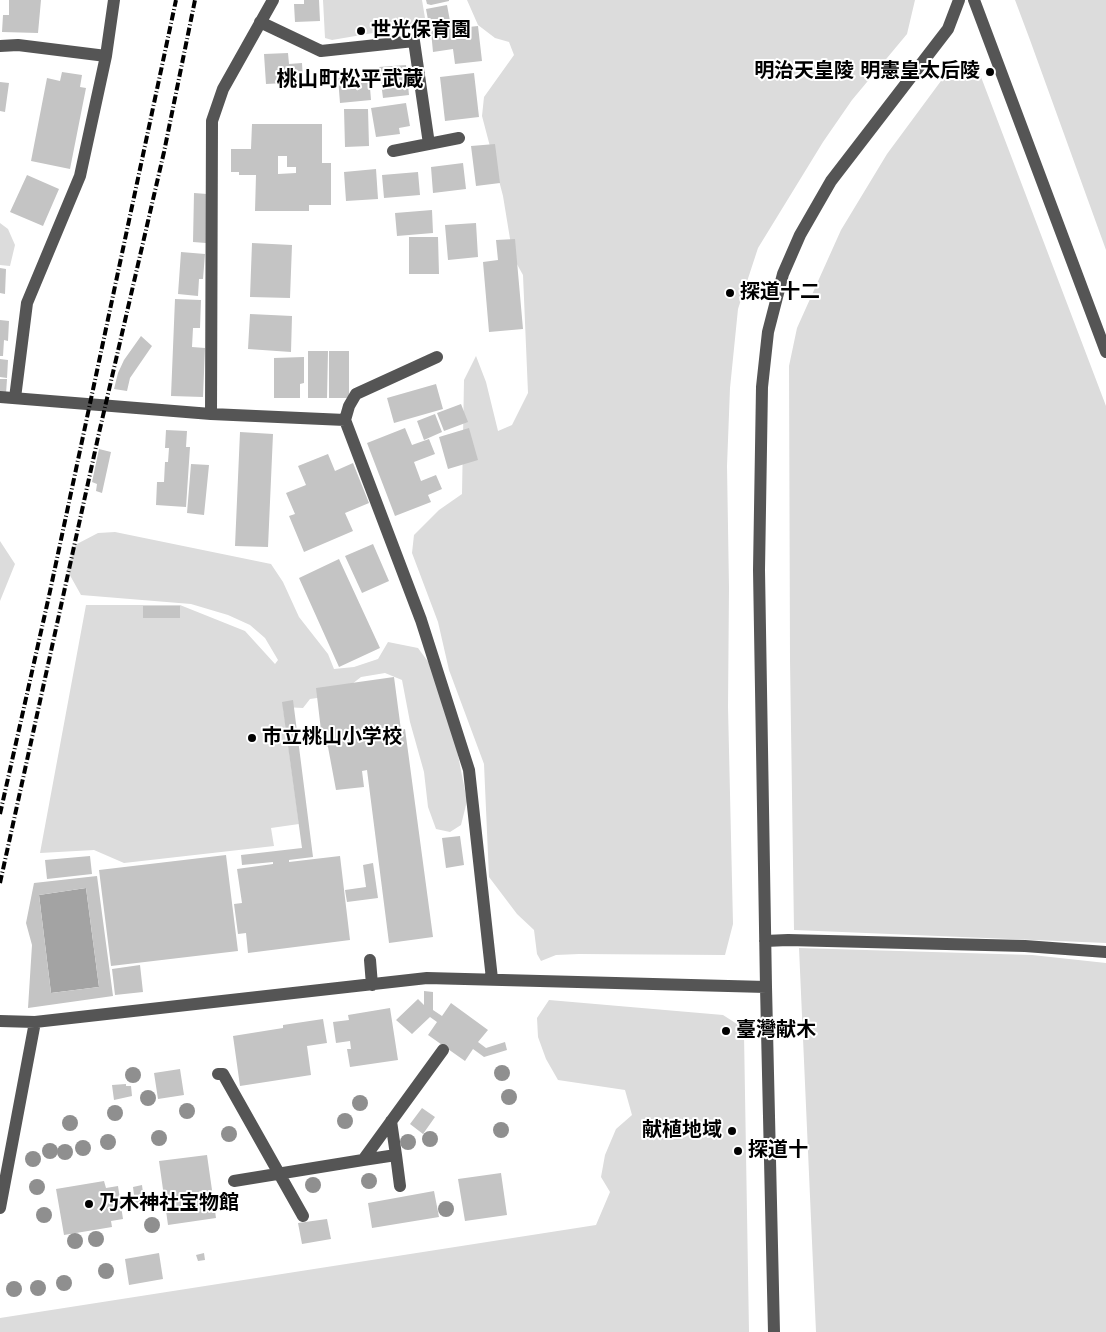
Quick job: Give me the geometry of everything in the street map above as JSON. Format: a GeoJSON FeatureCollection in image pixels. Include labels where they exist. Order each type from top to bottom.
{"type":"FeatureCollection","features":[{"type":"Feature","properties":{"kind":"street"},"geometry":{"type":"LineString","coordinates":[[15,398],[26,304],[80,176],[106,56],[114,0]]}},
{"type":"Feature","properties":{"kind":"street"},"geometry":{"type":"LineString","coordinates":[[211,414],[212,121],[223,88],[273,0]]}},
{"type":"Feature","properties":{"kind":"street"},"geometry":{"type":"LineString","coordinates":[[774,1332],[759,570],[762,387],[768,332],[783,274],[800,235],[813,212],[831,181],[948,29],[959,0]]}},
{"type":"Feature","properties":{"kind":"street"},"geometry":{"type":"LineString","coordinates":[[974,0],[1106,352]]}},
{"type":"Feature","properties":{"kind":"street"},"geometry":{"type":"LineString","coordinates":[[260,22],[321,51],[414,41],[429,144]]}},
{"type":"Feature","properties":{"kind":"street"},"geometry":{"type":"LineString","coordinates":[[0,46],[18,45],[106,56]]}},
{"type":"Feature","properties":{"kind":"street"},"geometry":{"type":"LineString","coordinates":[[393,151],[460,138]]}},
{"type":"Feature","properties":{"kind":"street"},"geometry":{"type":"LineString","coordinates":[[437,358],[356,394],[349,406],[345,420],[421,620],[469,770],[492,979]]}},
{"type":"Feature","properties":{"kind":"street"},"geometry":{"type":"LineString","coordinates":[[0,397],[211,414],[345,420]]}},
{"type":"Feature","properties":{"kind":"street"},"geometry":{"type":"LineString","coordinates":[[765,941],[1015,946],[1106,952]]}},
{"type":"Feature","properties":{"kind":"street"},"geometry":{"type":"LineString","coordinates":[[370,960],[372,985]]}},
{"type":"Feature","properties":{"kind":"street"},"geometry":{"type":"LineString","coordinates":[[0,1021],[35,1022],[427,978],[766,987]]}},
{"type":"Feature","properties":{"kind":"street"},"geometry":{"type":"LineString","coordinates":[[0,1208],[35,1022]]}},
{"type":"Feature","properties":{"kind":"street"},"geometry":{"type":"LineString","coordinates":[[363,1160],[443,1050]]}},
{"type":"Feature","properties":{"kind":"street"},"geometry":{"type":"LineString","coordinates":[[218,1074],[223,1074],[303,1216]]}},
{"type":"Feature","properties":{"kind":"street"},"geometry":{"type":"LineString","coordinates":[[391,1121],[400,1186]]}},
{"type":"Feature","properties":{"kind":"street"},"geometry":{"type":"LineString","coordinates":[[234,1181],[396,1155]]}},
{"type":"Feature","properties":{"kind":"shaded area","name":"世光保育園"},"geometry":{"type":"Polygon","coordinates":[[[323,0],[422,0],[426,24],[332,40],[325,38],[323,0]]]}},
{"type":"Feature","properties":{"kind":"shaded area"},"geometry":{"type":"Polygon","coordinates":[[[467,0],[915,0],[907,34],[852,100],[823,142],[758,248],[738,309],[730,388],[727,466],[728,707],[733,924],[725,955],[579,954],[556,955],[541,961],[537,954],[534,930],[517,914],[489,877],[484,764],[449,670],[438,622],[412,553],[414,535],[439,510],[462,494],[464,380],[476,356],[486,382],[498,431],[512,425],[528,393],[523,275],[513,257],[503,196],[482,116],[484,97],[514,55],[509,42],[495,38],[478,25],[467,0]]]}},
{"type":"Feature","properties":{"kind":"shaded area"},"geometry":{"type":"Polygon","coordinates":[[[1015,0],[1106,0],[1106,250],[1030,40],[1015,0]]]}},
{"type":"Feature","properties":{"kind":"shaded area"},"geometry":{"type":"Polygon","coordinates":[[[952,66],[978,69],[1106,406],[1106,943],[794,930],[790,660],[789,366],[797,328],[841,230],[887,154],[952,66]]]}},
{"type":"Feature","properties":{"kind":"shaded area"},"geometry":{"type":"Polygon","coordinates":[[[0,223],[8,229],[15,245],[10,266],[0,265],[0,223]]]}},
{"type":"Feature","properties":{"kind":"shaded area"},"geometry":{"type":"Polygon","coordinates":[[[115,532],[271,564],[283,582],[299,617],[328,654],[334,669],[354,667],[378,659],[388,642],[418,648],[432,667],[457,750],[467,801],[461,825],[450,832],[436,829],[428,807],[424,772],[410,722],[402,680],[385,673],[361,677],[338,695],[310,699],[303,708],[283,707],[299,824],[271,828],[274,846],[124,863],[94,850],[40,853],[86,605],[180,605],[245,631],[275,664],[278,660],[265,638],[250,625],[228,615],[191,604],[81,595],[67,570],[75,545],[98,533],[115,532]]]}},
{"type":"Feature","properties":{"kind":"shaded area"},"geometry":{"type":"Polygon","coordinates":[[[0,541],[15,564],[0,601],[0,541]]]}},
{"type":"Feature","properties":{"kind":"shaded area"},"geometry":{"type":"Polygon","coordinates":[[[86,888],[99,987],[51,993],[39,895],[86,888]]]}},
{"type":"Feature","properties":{"kind":"shaded area"},"geometry":{"type":"Polygon","coordinates":[[[799,948],[1032,955],[1106,963],[1106,1332],[816,1332],[799,948]]]}},
{"type":"Feature","properties":{"kind":"shaded area"},"geometry":{"type":"Polygon","coordinates":[[[549,1000],[723,1015],[737,1024],[744,1034],[749,1332],[0,1332],[0,1318],[596,1225],[610,1192],[601,1177],[605,1155],[616,1129],[632,1115],[625,1090],[558,1080],[546,1059],[538,1037],[537,1018],[549,1000]]]}},
{"type":"Feature","properties":{"kind":"building"},"geometry":{"type":"Polygon","coordinates":[[[9,0],[41,0],[38,33],[2,32],[3,15],[9,15],[9,0]]]}},
{"type":"Feature","properties":{"kind":"building"},"geometry":{"type":"Polygon","coordinates":[[[304,0],[319,0],[320,21],[295,22],[294,4],[304,4],[304,0]]]}},
{"type":"Feature","properties":{"kind":"building"},"geometry":{"type":"Polygon","coordinates":[[[426,0],[449,1],[431,5],[427,4],[426,0]]]}},
{"type":"Feature","properties":{"kind":"building"},"geometry":{"type":"Polygon","coordinates":[[[447,5],[450,21],[429,25],[426,9],[447,5]]]}},
{"type":"Feature","properties":{"kind":"building"},"geometry":{"type":"Polygon","coordinates":[[[478,26],[482,61],[455,64],[453,49],[433,52],[431,31],[478,26]]]}},
{"type":"Feature","properties":{"kind":"building"},"geometry":{"type":"Polygon","coordinates":[[[288,53],[289,64],[302,63],[303,82],[266,84],[264,54],[288,53]]]}},
{"type":"Feature","properties":{"kind":"building"},"geometry":{"type":"Polygon","coordinates":[[[406,65],[409,95],[383,98],[379,67],[406,65]]]}},
{"type":"Feature","properties":{"kind":"building"},"geometry":{"type":"Polygon","coordinates":[[[62,72],[82,75],[80,87],[86,88],[70,169],[31,161],[47,78],[60,81],[62,72]]]}},
{"type":"Feature","properties":{"kind":"building"},"geometry":{"type":"Polygon","coordinates":[[[474,73],[479,117],[445,121],[440,77],[474,73]]]}},
{"type":"Feature","properties":{"kind":"building"},"geometry":{"type":"Polygon","coordinates":[[[369,75],[371,100],[340,103],[338,78],[369,75]]]}},
{"type":"Feature","properties":{"kind":"building"},"geometry":{"type":"Polygon","coordinates":[[[0,82],[9,83],[5,112],[0,111],[0,82]]]}},
{"type":"Feature","properties":{"kind":"building"},"geometry":{"type":"Polygon","coordinates":[[[406,103],[410,126],[399,128],[400,134],[376,137],[371,108],[406,103]]]}},
{"type":"Feature","properties":{"kind":"building"},"geometry":{"type":"Polygon","coordinates":[[[344,109],[368,109],[369,146],[345,147],[344,109]]]}},
{"type":"Feature","properties":{"kind":"building"},"geometry":{"type":"Polygon","coordinates":[[[252,124],[322,124],[322,163],[331,163],[331,205],[309,205],[309,211],[255,211],[256,175],[239,175],[239,172],[231,172],[231,149],[251,149],[252,124]],[[278,156],[278,174],[296,173],[296,167],[287,167],[287,156],[278,156]]]}},
{"type":"Feature","properties":{"kind":"building"},"geometry":{"type":"Polygon","coordinates":[[[495,144],[500,183],[476,186],[471,146],[495,144]]]}},
{"type":"Feature","properties":{"kind":"building"},"geometry":{"type":"Polygon","coordinates":[[[463,163],[466,189],[433,193],[431,167],[463,163]]]}},
{"type":"Feature","properties":{"kind":"building"},"geometry":{"type":"Polygon","coordinates":[[[376,169],[378,199],[346,201],[344,172],[376,169]]]}},
{"type":"Feature","properties":{"kind":"building"},"geometry":{"type":"Polygon","coordinates":[[[418,172],[420,195],[384,198],[382,175],[418,172]]]}},
{"type":"Feature","properties":{"kind":"building"},"geometry":{"type":"Polygon","coordinates":[[[27,175],[59,189],[43,226],[10,212],[27,175]]]}},
{"type":"Feature","properties":{"kind":"building"},"geometry":{"type":"Polygon","coordinates":[[[194,193],[207,194],[206,243],[193,242],[194,193]]]}},
{"type":"Feature","properties":{"kind":"building"},"geometry":{"type":"Polygon","coordinates":[[[432,210],[433,233],[397,236],[395,213],[432,210]]]}},
{"type":"Feature","properties":{"kind":"building"},"geometry":{"type":"Polygon","coordinates":[[[476,223],[478,257],[448,260],[445,225],[476,223]]]}},
{"type":"Feature","properties":{"kind":"building"},"geometry":{"type":"Polygon","coordinates":[[[409,237],[438,237],[439,274],[409,274],[409,237]]]}},
{"type":"Feature","properties":{"kind":"building"},"geometry":{"type":"Polygon","coordinates":[[[515,239],[523,329],[489,332],[483,262],[498,260],[496,240],[515,239]]]}},
{"type":"Feature","properties":{"kind":"building"},"geometry":{"type":"Polygon","coordinates":[[[252,243],[292,245],[290,298],[250,297],[252,243]]]}},
{"type":"Feature","properties":{"kind":"building"},"geometry":{"type":"Polygon","coordinates":[[[181,252],[205,254],[203,279],[199,279],[198,296],[178,294],[181,252]]]}},
{"type":"Feature","properties":{"kind":"building"},"geometry":{"type":"Polygon","coordinates":[[[0,268],[6,269],[5,294],[0,293],[0,268]]]}},
{"type":"Feature","properties":{"kind":"building"},"geometry":{"type":"Polygon","coordinates":[[[175,299],[201,300],[200,328],[193,328],[192,347],[205,348],[203,397],[171,396],[175,299]]]}},
{"type":"Feature","properties":{"kind":"building"},"geometry":{"type":"Polygon","coordinates":[[[250,314],[292,316],[291,352],[248,349],[250,314]]]}},
{"type":"Feature","properties":{"kind":"building"},"geometry":{"type":"Polygon","coordinates":[[[0,320],[9,321],[8,341],[4,340],[3,356],[0,356],[0,320]]]}},
{"type":"Feature","properties":{"kind":"building"},"geometry":{"type":"Polygon","coordinates":[[[141,336],[152,346],[130,378],[127,391],[114,389],[124,360],[141,336]]]}},
{"type":"Feature","properties":{"kind":"building"},"geometry":{"type":"Polygon","coordinates":[[[308,351],[328,351],[327,398],[308,398],[308,351]]]}},
{"type":"Feature","properties":{"kind":"building"},"geometry":{"type":"Polygon","coordinates":[[[329,351],[349,351],[349,398],[329,398],[329,351]]]}},
{"type":"Feature","properties":{"kind":"building"},"geometry":{"type":"Polygon","coordinates":[[[304,357],[304,383],[300,384],[300,398],[274,398],[274,358],[304,357]]]}},
{"type":"Feature","properties":{"kind":"building"},"geometry":{"type":"Polygon","coordinates":[[[0,359],[8,360],[7,378],[0,377],[0,359]]]}},
{"type":"Feature","properties":{"kind":"building"},"geometry":{"type":"Polygon","coordinates":[[[0,379],[7,379],[6,394],[0,394],[0,379]]]}},
{"type":"Feature","properties":{"kind":"building"},"geometry":{"type":"Polygon","coordinates":[[[436,384],[443,409],[394,423],[387,398],[436,384]]]}},
{"type":"Feature","properties":{"kind":"building"},"geometry":{"type":"Polygon","coordinates":[[[461,404],[468,422],[444,431],[437,413],[461,404]]]}},
{"type":"Feature","properties":{"kind":"building"},"geometry":{"type":"Polygon","coordinates":[[[435,414],[442,432],[424,440],[417,421],[435,414]]]}},
{"type":"Feature","properties":{"kind":"building"},"geometry":{"type":"Polygon","coordinates":[[[405,428],[412,445],[429,439],[435,454],[414,462],[421,481],[436,475],[442,489],[428,495],[431,502],[395,516],[367,443],[405,428]]]}},
{"type":"Feature","properties":{"kind":"building"},"geometry":{"type":"Polygon","coordinates":[[[469,428],[478,460],[448,469],[439,437],[469,428]]]}},
{"type":"Feature","properties":{"kind":"building"},"geometry":{"type":"Polygon","coordinates":[[[166,430],[187,431],[186,447],[190,447],[186,507],[156,505],[157,482],[164,482],[165,462],[168,462],[169,448],[165,448],[166,430]]]}},
{"type":"Feature","properties":{"kind":"building"},"geometry":{"type":"Polygon","coordinates":[[[240,432],[273,434],[268,547],[235,546],[240,432]]]}},
{"type":"Feature","properties":{"kind":"building"},"geometry":{"type":"Polygon","coordinates":[[[99,449],[111,452],[102,493],[96,491],[97,484],[92,482],[99,449]]]}},
{"type":"Feature","properties":{"kind":"building"},"geometry":{"type":"Polygon","coordinates":[[[328,454],[335,471],[353,463],[369,503],[345,513],[353,531],[304,552],[289,516],[295,514],[286,493],[306,485],[298,466],[328,454]]]}},
{"type":"Feature","properties":{"kind":"building"},"geometry":{"type":"Polygon","coordinates":[[[191,464],[209,465],[204,515],[187,513],[191,464]]]}},
{"type":"Feature","properties":{"kind":"building"},"geometry":{"type":"Polygon","coordinates":[[[373,544],[389,581],[362,593],[345,556],[373,544]]]}},
{"type":"Feature","properties":{"kind":"building"},"geometry":{"type":"Polygon","coordinates":[[[339,559],[380,648],[339,667],[299,578],[339,559]]]}},
{"type":"Feature","properties":{"kind":"building"},"geometry":{"type":"Polygon","coordinates":[[[143,606],[180,606],[180,618],[143,618],[143,606]]]}},
{"type":"Feature","properties":{"kind":"building"},"geometry":{"type":"Polygon","coordinates":[[[394,677],[401,730],[405,729],[433,937],[389,943],[367,770],[362,771],[364,787],[336,790],[328,747],[323,747],[316,688],[394,677]]]}},
{"type":"Feature","properties":{"kind":"building"},"geometry":{"type":"Polygon","coordinates":[[[293,700],[313,857],[289,860],[289,862],[340,856],[350,940],[248,953],[246,933],[238,934],[234,904],[242,903],[237,869],[273,864],[273,862],[242,865],[241,855],[302,848],[282,702],[293,700]]]}},
{"type":"Feature","properties":{"kind":"building"},"geometry":{"type":"Polygon","coordinates":[[[460,836],[464,865],[446,868],[442,838],[460,836]]]}},
{"type":"Feature","properties":{"kind":"building"},"geometry":{"type":"Polygon","coordinates":[[[226,855],[238,951],[111,966],[99,870],[226,855]]]}},
{"type":"Feature","properties":{"kind":"building"},"geometry":{"type":"Polygon","coordinates":[[[90,856],[92,874],[47,879],[45,860],[90,856]]]}},
{"type":"Feature","properties":{"kind":"building"},"geometry":{"type":"Polygon","coordinates":[[[373,863],[378,898],[347,902],[345,890],[366,887],[363,865],[373,863]]]}},
{"type":"Feature","properties":{"kind":"building"},"geometry":{"type":"Polygon","coordinates":[[[97,876],[113,996],[28,1008],[32,945],[26,923],[34,883],[97,876]],[[86,888],[39,895],[51,993],[99,987],[86,888]]]}},
{"type":"Feature","properties":{"kind":"building"},"geometry":{"type":"Polygon","coordinates":[[[140,965],[143,992],[115,995],[112,969],[140,965]]]}},
{"type":"Feature","properties":{"kind":"building"},"geometry":{"type":"Polygon","coordinates":[[[424,991],[433,992],[433,1010],[442,1016],[451,1003],[488,1030],[478,1042],[486,1048],[505,1042],[507,1050],[484,1057],[473,1049],[465,1061],[428,1035],[437,1022],[430,1017],[412,1034],[396,1020],[418,999],[424,1005],[424,991]]]}},
{"type":"Feature","properties":{"kind":"building"},"geometry":{"type":"Polygon","coordinates":[[[390,1008],[398,1060],[350,1067],[347,1049],[351,1049],[350,1041],[336,1043],[333,1022],[349,1020],[348,1015],[390,1008]]]}},
{"type":"Feature","properties":{"kind":"building"},"geometry":{"type":"Polygon","coordinates":[[[323,1019],[327,1043],[307,1046],[311,1075],[240,1086],[233,1036],[283,1028],[283,1025],[323,1019]]]}},
{"type":"Feature","properties":{"kind":"building"},"geometry":{"type":"Polygon","coordinates":[[[180,1069],[184,1095],[158,1099],[154,1073],[180,1069]]]}},
{"type":"Feature","properties":{"kind":"building"},"geometry":{"type":"Polygon","coordinates":[[[126,1084],[126,1086],[131,1086],[132,1096],[114,1100],[112,1085],[126,1084]]]}},
{"type":"Feature","properties":{"kind":"building"},"geometry":{"type":"Polygon","coordinates":[[[422,1108],[435,1117],[423,1134],[410,1124],[422,1108]]]}},
{"type":"Feature","properties":{"kind":"building"},"geometry":{"type":"Polygon","coordinates":[[[207,1155],[216,1218],[168,1225],[159,1161],[207,1155]]]}},
{"type":"Feature","properties":{"kind":"building"},"geometry":{"type":"Polygon","coordinates":[[[501,1173],[507,1215],[465,1221],[458,1179],[501,1173]]]}},
{"type":"Feature","properties":{"kind":"building","name":"乃木神社宝物館"},"geometry":{"type":"Polygon","coordinates":[[[104,1181],[106,1188],[118,1186],[123,1219],[111,1221],[112,1227],[64,1235],[56,1189],[104,1181]]]}},
{"type":"Feature","properties":{"kind":"building"},"geometry":{"type":"Polygon","coordinates":[[[142,1185],[145,1208],[136,1210],[133,1187],[142,1185]]]}},
{"type":"Feature","properties":{"kind":"building"},"geometry":{"type":"Polygon","coordinates":[[[434,1191],[439,1217],[372,1228],[368,1203],[434,1191]]]}},
{"type":"Feature","properties":{"kind":"building"},"geometry":{"type":"Polygon","coordinates":[[[327,1219],[331,1239],[302,1244],[298,1223],[327,1219]]]}},
{"type":"Feature","properties":{"kind":"building"},"geometry":{"type":"Polygon","coordinates":[[[159,1253],[163,1279],[129,1285],[125,1259],[159,1253]]]}},
{"type":"Feature","properties":{"kind":"building"},"geometry":{"type":"Polygon","coordinates":[[[204,1253],[205,1260],[198,1261],[196,1255],[204,1253]]]}},
{"type":"Feature","properties":{"kind":"railway"},"geometry":{"type":"LineString","coordinates":[[0,814],[49,596],[176,0]]}},
{"type":"Feature","properties":{"kind":"railway"},"geometry":{"type":"LineString","coordinates":[[0,883],[99,433],[164,152],[195,0]]}},
{"type":"Feature","properties":{"kind":"place","name":"世光保育園"},"geometry":{"type":"Point","coordinates":[361,31]}},
{"type":"Feature","properties":{"kind":"place","name":"明治天皇陵 明憲皇太后陵"},"geometry":{"type":"Point","coordinates":[990,72]}},
{"type":"Feature","properties":{"kind":"place","name":"探道十二"},"geometry":{"type":"Point","coordinates":[730,293]}},
{"type":"Feature","properties":{"kind":"place","name":"市立桃山小学校"},"geometry":{"type":"Point","coordinates":[252,738]}},
{"type":"Feature","properties":{"kind":"place","name":"臺灣献木"},"geometry":{"type":"Point","coordinates":[726,1031]}},
{"type":"Feature","properties":{"kind":"place","name":"献植地域"},"geometry":{"type":"Point","coordinates":[732,1131]}},
{"type":"Feature","properties":{"kind":"place","name":"探道十"},"geometry":{"type":"Point","coordinates":[738,1151]}},
{"type":"Feature","properties":{"kind":"place","name":"乃木神社宝物館"},"geometry":{"type":"Point","coordinates":[89,1204]}},
{"type":"Feature","properties":{"kind":"district","name":"桃山町松平武蔵"},"geometry":{"type":"Point","coordinates":[350,81]}}]}
